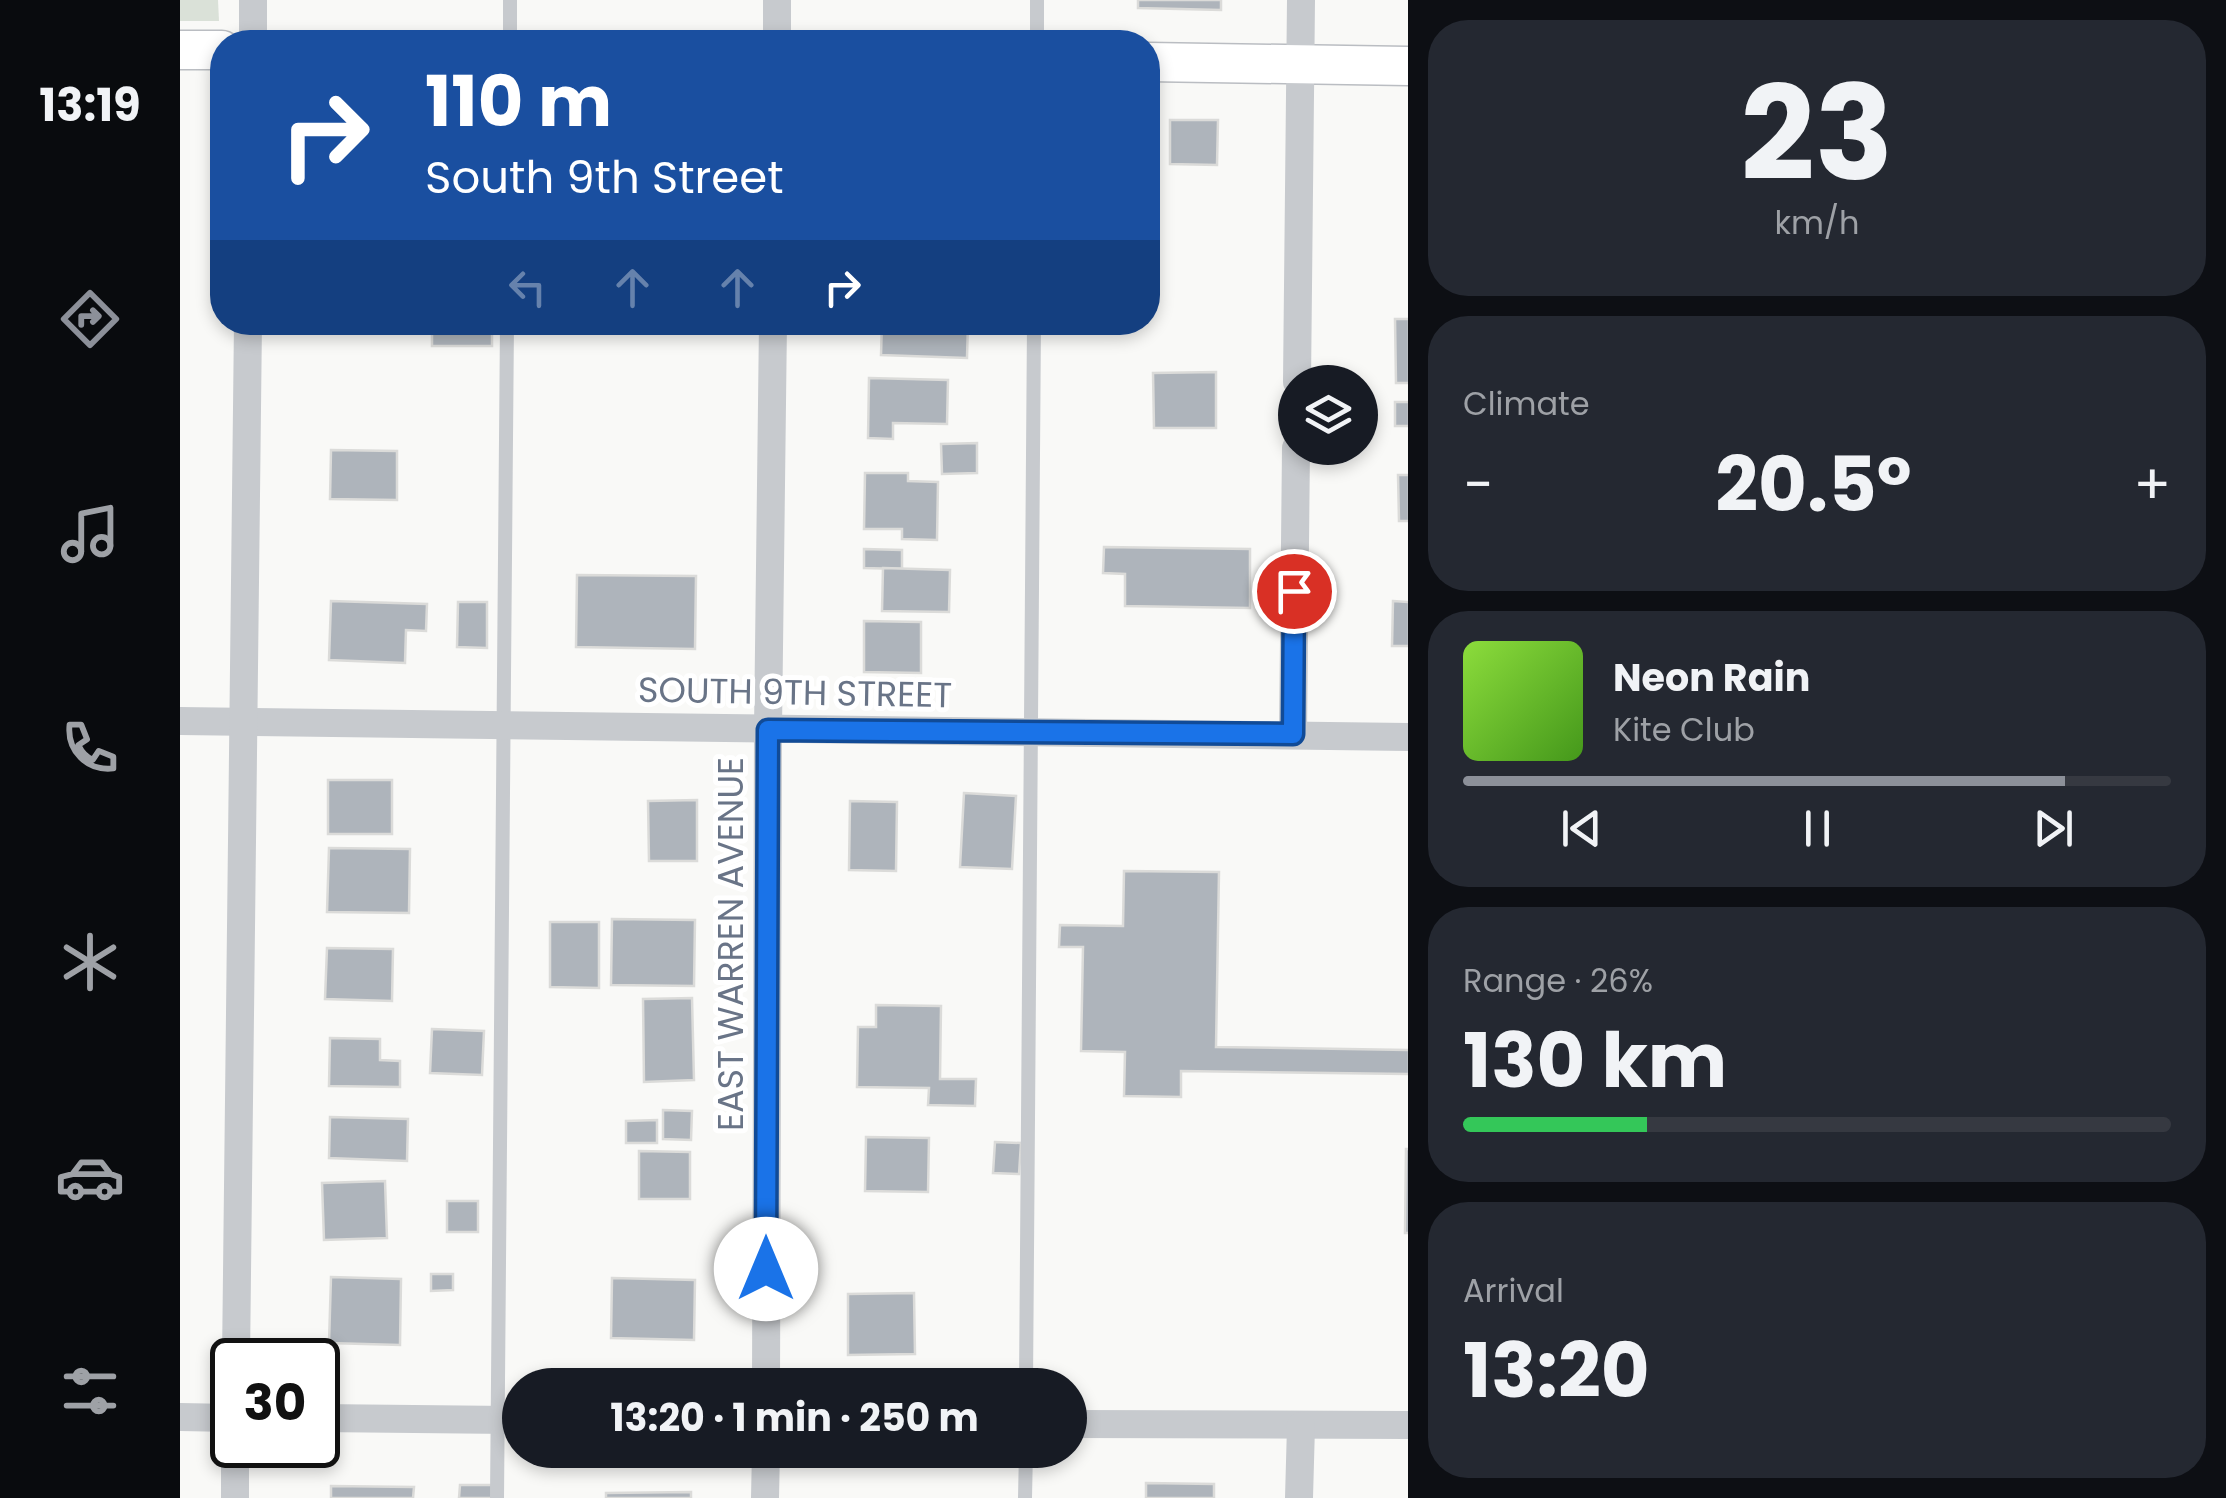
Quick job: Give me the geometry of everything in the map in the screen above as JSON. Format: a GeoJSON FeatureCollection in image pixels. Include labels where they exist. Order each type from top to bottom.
{"type":"FeatureCollection","features":[{"type":"Feature","properties":{"kind":"street"},"geometry":{"type":"LineString","coordinates":[[252,0],[252,30]]}},
{"type":"Feature","properties":{"kind":"street"},"geometry":{"type":"LineString","coordinates":[[777,0],[777,30]]}},
{"type":"Feature","properties":{"kind":"street"},"geometry":{"type":"LineString","coordinates":[[1296,365],[1301,0]]}},
{"type":"Feature","properties":{"kind":"street"},"geometry":{"type":"LineString","coordinates":[[180,50],[210,50]]}},
{"type":"Feature","properties":{"kind":"street"},"geometry":{"type":"LineString","coordinates":[[1160,62],[1408,66]]}},
{"type":"Feature","properties":{"kind":"street"},"geometry":{"type":"LineString","coordinates":[[236,1338],[248,335]]}},
{"type":"Feature","properties":{"kind":"street","name":"EAST WARREN AVENUE"},"geometry":{"type":"LineString","coordinates":[[766,1368],[774,335]]}},
{"type":"Feature","properties":{"kind":"street"},"geometry":{"type":"LineString","coordinates":[[1293,734],[1296,465]]}},
{"type":"Feature","properties":{"kind":"street","name":"SOUTH 9TH STREET"},"geometry":{"type":"LineString","coordinates":[[180,720],[1408,737]]}},
{"type":"Feature","properties":{"kind":"street"},"geometry":{"type":"LineString","coordinates":[[180,1417],[210,1418]]}},
{"type":"Feature","properties":{"kind":"street"},"geometry":{"type":"LineString","coordinates":[[340,1418],[502,1420]]}},
{"type":"Feature","properties":{"kind":"street"},"geometry":{"type":"LineString","coordinates":[[1087,1424],[1408,1425]]}},
{"type":"Feature","properties":{"kind":"street"},"geometry":{"type":"LineString","coordinates":[[1299,1498],[1300,1426]]}},
{"type":"Feature","properties":{"kind":"street"},"geometry":{"type":"LineString","coordinates":[[235,1468],[235,1498]]}},
{"type":"Feature","properties":{"kind":"street"},"geometry":{"type":"LineString","coordinates":[[766,1468],[766,1498]]}},
{"type":"Feature","properties":{"kind":"lane"},"geometry":{"type":"LineString","coordinates":[[510,0],[510,30]]}},
{"type":"Feature","properties":{"kind":"lane"},"geometry":{"type":"LineString","coordinates":[[1037,0],[1037,30]]}},
{"type":"Feature","properties":{"kind":"lane"},"geometry":{"type":"LineString","coordinates":[[507,335],[503,724],[508,1368]]}},
{"type":"Feature","properties":{"kind":"lane"},"geometry":{"type":"LineString","coordinates":[[1026,1368],[1034,335]]}},
{"type":"Feature","properties":{"kind":"lane"},"geometry":{"type":"LineString","coordinates":[[497,1498],[502,1463]]}},
{"type":"Feature","properties":{"kind":"lane"},"geometry":{"type":"LineString","coordinates":[[1025,1498],[1026,1468]]}},
{"type":"Feature","properties":{"kind":"shaded area"},"geometry":{"type":"Polygon","coordinates":[[[180,0],[218,0],[219,21],[180,21],[180,0]]]}},
{"type":"Feature","properties":{"kind":"building"},"geometry":{"type":"Polygon","coordinates":[[[1138,0],[1221,0],[1221,10],[1138,8],[1138,0]]]}},
{"type":"Feature","properties":{"kind":"building"},"geometry":{"type":"Polygon","coordinates":[[[1170,120],[1218,120],[1217,165],[1170,164],[1170,120]]]}},
{"type":"Feature","properties":{"kind":"building"},"geometry":{"type":"Polygon","coordinates":[[[1395,319],[1408,319],[1408,383],[1396,383],[1395,319]]]}},
{"type":"Feature","properties":{"kind":"building"},"geometry":{"type":"Polygon","coordinates":[[[432,335],[492,335],[492,346],[432,346],[432,335]]]}},
{"type":"Feature","properties":{"kind":"building"},"geometry":{"type":"Polygon","coordinates":[[[882,335],[968,335],[967,358],[881,355],[882,335]]]}},
{"type":"Feature","properties":{"kind":"building"},"geometry":{"type":"Polygon","coordinates":[[[1216,372],[1216,428],[1154,428],[1153,373],[1216,372]]]}},
{"type":"Feature","properties":{"kind":"building"},"geometry":{"type":"Polygon","coordinates":[[[869,378],[948,380],[947,424],[893,423],[893,439],[868,438],[869,378]]]}},
{"type":"Feature","properties":{"kind":"building"},"geometry":{"type":"Polygon","coordinates":[[[1395,402],[1408,402],[1408,426],[1395,426],[1395,402]]]}},
{"type":"Feature","properties":{"kind":"building"},"geometry":{"type":"Polygon","coordinates":[[[977,443],[977,473],[942,474],[941,444],[977,443]]]}},
{"type":"Feature","properties":{"kind":"building"},"geometry":{"type":"Polygon","coordinates":[[[331,450],[397,451],[397,500],[330,499],[331,450]]]}},
{"type":"Feature","properties":{"kind":"building"},"geometry":{"type":"Polygon","coordinates":[[[865,473],[908,473],[908,481],[938,482],[937,540],[902,539],[902,529],[864,529],[865,473]]]}},
{"type":"Feature","properties":{"kind":"building"},"geometry":{"type":"Polygon","coordinates":[[[1398,475],[1408,475],[1408,521],[1399,521],[1398,475]]]}},
{"type":"Feature","properties":{"kind":"building"},"geometry":{"type":"Polygon","coordinates":[[[1104,547],[1250,549],[1250,608],[1125,606],[1125,574],[1103,573],[1104,547]]]}},
{"type":"Feature","properties":{"kind":"building"},"geometry":{"type":"Polygon","coordinates":[[[864,549],[902,550],[902,569],[864,568],[864,549]]]}},
{"type":"Feature","properties":{"kind":"building"},"geometry":{"type":"Polygon","coordinates":[[[883,568],[950,570],[949,612],[882,611],[883,568]]]}},
{"type":"Feature","properties":{"kind":"building"},"geometry":{"type":"Polygon","coordinates":[[[577,575],[696,576],[695,649],[576,647],[577,575]]]}},
{"type":"Feature","properties":{"kind":"building"},"geometry":{"type":"Polygon","coordinates":[[[331,601],[427,604],[426,631],[406,630],[405,663],[329,660],[331,601]]]}},
{"type":"Feature","properties":{"kind":"building"},"geometry":{"type":"Polygon","coordinates":[[[1393,601],[1408,602],[1408,646],[1392,646],[1393,601]]]}},
{"type":"Feature","properties":{"kind":"building"},"geometry":{"type":"Polygon","coordinates":[[[458,602],[487,602],[487,648],[457,647],[458,602]]]}},
{"type":"Feature","properties":{"kind":"building"},"geometry":{"type":"Polygon","coordinates":[[[864,621],[921,622],[921,673],[864,672],[864,621]]]}},
{"type":"Feature","properties":{"kind":"building"},"geometry":{"type":"Polygon","coordinates":[[[328,780],[392,780],[392,834],[328,834],[328,780]]]}},
{"type":"Feature","properties":{"kind":"building"},"geometry":{"type":"Polygon","coordinates":[[[964,793],[1016,796],[1012,869],[960,867],[964,793]]]}},
{"type":"Feature","properties":{"kind":"building"},"geometry":{"type":"Polygon","coordinates":[[[697,800],[697,861],[649,861],[648,801],[697,800]]]}},
{"type":"Feature","properties":{"kind":"building"},"geometry":{"type":"Polygon","coordinates":[[[850,801],[897,802],[896,871],[849,870],[850,801]]]}},
{"type":"Feature","properties":{"kind":"building"},"geometry":{"type":"Polygon","coordinates":[[[329,848],[410,849],[409,913],[327,912],[329,848]]]}},
{"type":"Feature","properties":{"kind":"building"},"geometry":{"type":"Polygon","coordinates":[[[1124,871],[1219,872],[1216,1047],[1408,1050],[1408,1074],[1181,1071],[1181,1097],[1124,1096],[1125,1052],[1081,1051],[1083,947],[1059,947],[1060,925],[1123,926],[1124,871]]]}},
{"type":"Feature","properties":{"kind":"building"},"geometry":{"type":"Polygon","coordinates":[[[612,919],[695,920],[694,986],[611,985],[612,919]]]}},
{"type":"Feature","properties":{"kind":"building"},"geometry":{"type":"Polygon","coordinates":[[[550,922],[599,922],[599,988],[550,987],[550,922]]]}},
{"type":"Feature","properties":{"kind":"building"},"geometry":{"type":"Polygon","coordinates":[[[327,948],[393,949],[392,1001],[325,999],[327,948]]]}},
{"type":"Feature","properties":{"kind":"building"},"geometry":{"type":"Polygon","coordinates":[[[692,998],[694,1080],[644,1082],[643,999],[692,998]]]}},
{"type":"Feature","properties":{"kind":"building"},"geometry":{"type":"Polygon","coordinates":[[[876,1005],[941,1006],[940,1079],[976,1079],[975,1106],[928,1105],[929,1088],[857,1087],[858,1027],[876,1027],[876,1005]]]}},
{"type":"Feature","properties":{"kind":"building"},"geometry":{"type":"Polygon","coordinates":[[[432,1029],[484,1031],[482,1075],[430,1073],[432,1029]]]}},
{"type":"Feature","properties":{"kind":"building"},"geometry":{"type":"Polygon","coordinates":[[[330,1038],[380,1039],[380,1060],[400,1061],[400,1087],[329,1086],[330,1038]]]}},
{"type":"Feature","properties":{"kind":"building"},"geometry":{"type":"Polygon","coordinates":[[[663,1110],[692,1111],[691,1140],[663,1139],[663,1110]]]}},
{"type":"Feature","properties":{"kind":"building"},"geometry":{"type":"Polygon","coordinates":[[[330,1117],[408,1119],[407,1161],[329,1158],[330,1117]]]}},
{"type":"Feature","properties":{"kind":"building"},"geometry":{"type":"Polygon","coordinates":[[[657,1120],[657,1143],[626,1143],[626,1121],[657,1120]]]}},
{"type":"Feature","properties":{"kind":"building"},"geometry":{"type":"Polygon","coordinates":[[[866,1137],[929,1138],[928,1192],[865,1191],[866,1137]]]}},
{"type":"Feature","properties":{"kind":"building"},"geometry":{"type":"Polygon","coordinates":[[[995,1142],[1021,1143],[1019,1174],[993,1173],[995,1142]]]}},
{"type":"Feature","properties":{"kind":"building"},"geometry":{"type":"Polygon","coordinates":[[[1406,1149],[1408,1149],[1408,1233],[1406,1149]]]}},
{"type":"Feature","properties":{"kind":"building"},"geometry":{"type":"Polygon","coordinates":[[[639,1151],[690,1152],[690,1199],[639,1199],[639,1151]]]}},
{"type":"Feature","properties":{"kind":"building"},"geometry":{"type":"Polygon","coordinates":[[[385,1181],[387,1238],[324,1240],[322,1183],[385,1181]]]}},
{"type":"Feature","properties":{"kind":"building"},"geometry":{"type":"Polygon","coordinates":[[[447,1201],[478,1201],[478,1232],[447,1232],[447,1201]]]}},
{"type":"Feature","properties":{"kind":"building"},"geometry":{"type":"Polygon","coordinates":[[[431,1274],[453,1274],[453,1290],[431,1291],[431,1274]]]}},
{"type":"Feature","properties":{"kind":"building"},"geometry":{"type":"Polygon","coordinates":[[[331,1277],[401,1279],[400,1345],[340,1343],[340,1338],[329,1338],[331,1277]]]}},
{"type":"Feature","properties":{"kind":"building"},"geometry":{"type":"Polygon","coordinates":[[[612,1278],[695,1280],[694,1340],[611,1338],[612,1278]]]}},
{"type":"Feature","properties":{"kind":"building"},"geometry":{"type":"Polygon","coordinates":[[[914,1293],[915,1354],[848,1355],[848,1294],[914,1293]]]}},
{"type":"Feature","properties":{"kind":"building"},"geometry":{"type":"Polygon","coordinates":[[[1146,1483],[1214,1484],[1214,1498],[1146,1498],[1146,1483]]]}},
{"type":"Feature","properties":{"kind":"building"},"geometry":{"type":"Polygon","coordinates":[[[460,1485],[492,1485],[492,1498],[459,1498],[460,1485]]]}},
{"type":"Feature","properties":{"kind":"building"},"geometry":{"type":"Polygon","coordinates":[[[331,1486],[414,1487],[413,1498],[331,1498],[331,1486]]]}},
{"type":"Feature","properties":{"kind":"building"},"geometry":{"type":"Polygon","coordinates":[[[691,1492],[691,1498],[606,1498],[606,1493],[691,1492]]]}},
{"type":"Feature","properties":{"kind":"route"},"geometry":{"type":"LineString","coordinates":[[766,1269],[768,730],[1293,734],[1294,591]]}}]}
